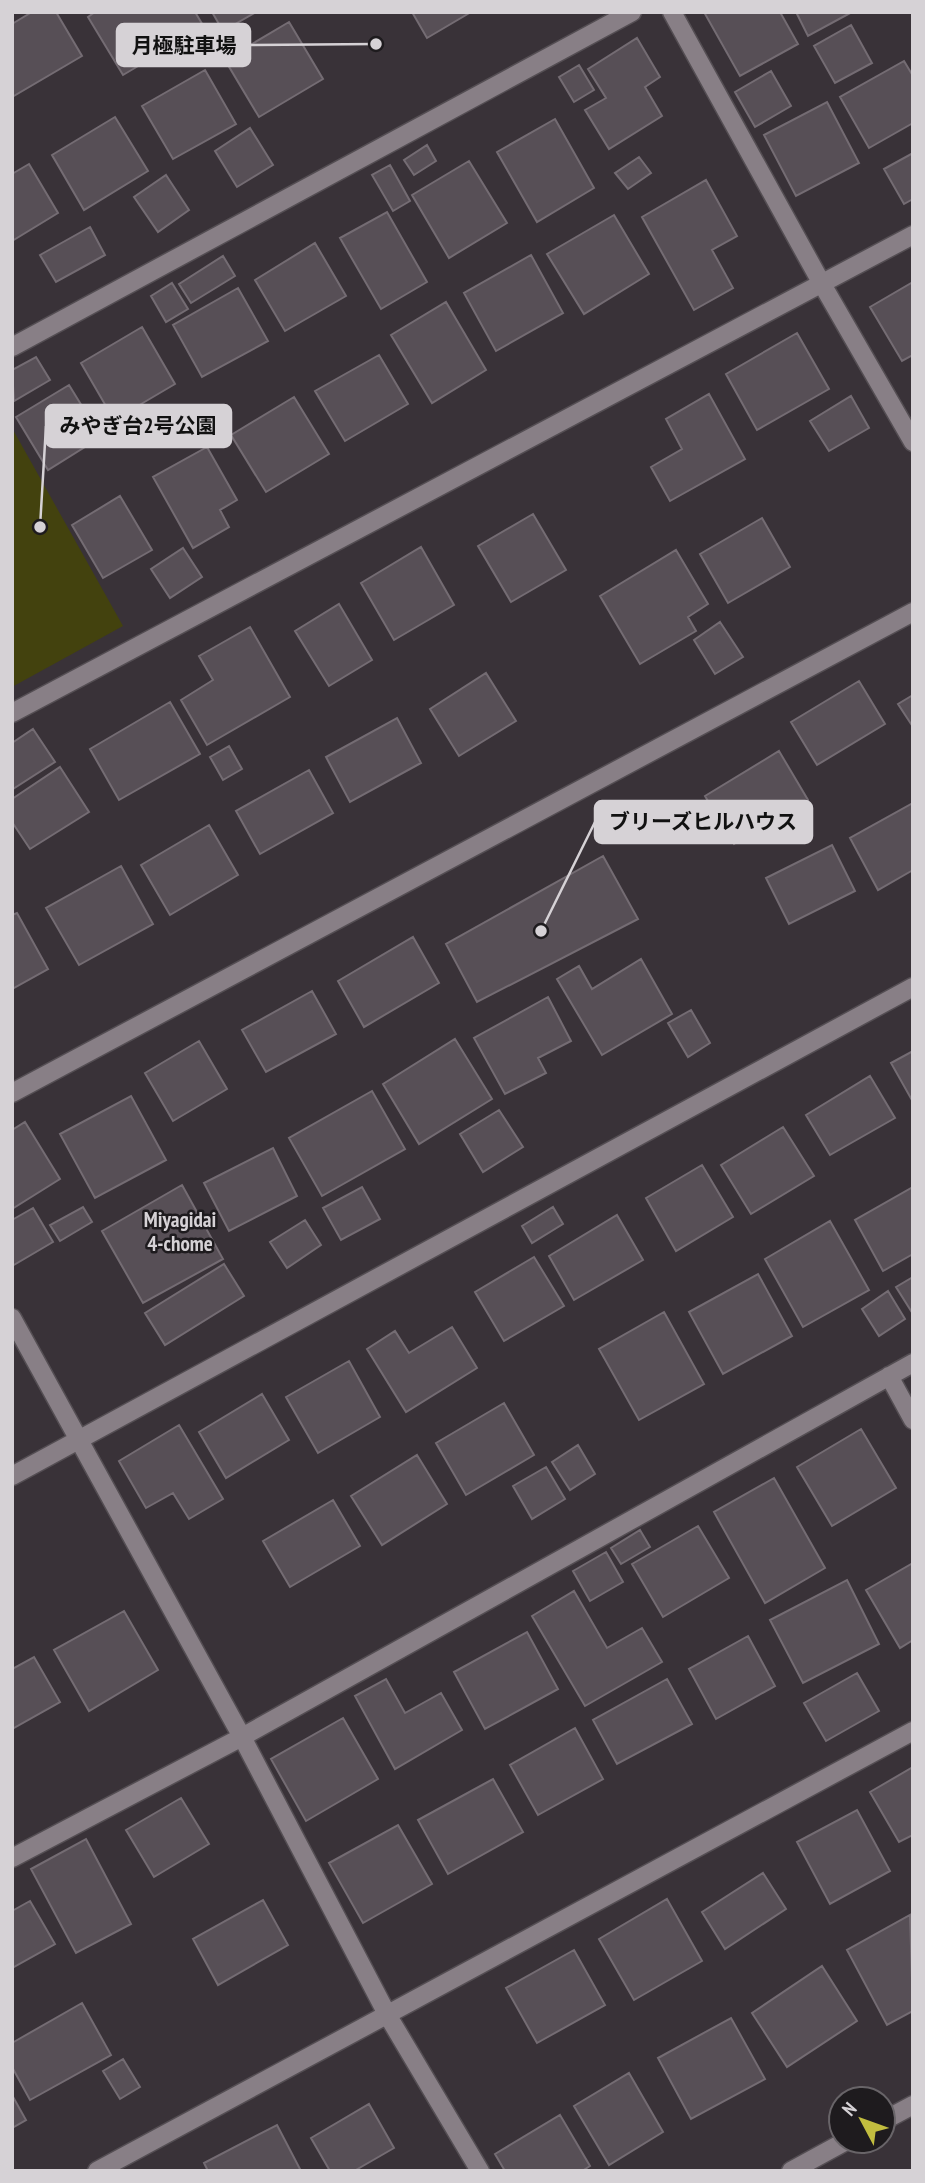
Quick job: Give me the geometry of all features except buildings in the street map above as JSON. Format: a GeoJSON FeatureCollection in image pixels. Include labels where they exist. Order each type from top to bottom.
{"type":"FeatureCollection","features":[{"type":"Feature","properties":{"kind":"street"},"geometry":{"type":"LineString","coordinates":[[12,347],[632,12]]}},
{"type":"Feature","properties":{"kind":"street"},"geometry":{"type":"LineString","coordinates":[[672,12],[822,284],[913,442]]}},
{"type":"Feature","properties":{"kind":"street"},"geometry":{"type":"LineString","coordinates":[[12,713],[913,235]]}},
{"type":"Feature","properties":{"kind":"street"},"geometry":{"type":"LineString","coordinates":[[12,1093],[913,612]]}},
{"type":"Feature","properties":{"kind":"street"},"geometry":{"type":"LineString","coordinates":[[12,1476],[913,987]]}},
{"type":"Feature","properties":{"kind":"street"},"geometry":{"type":"LineString","coordinates":[[12,1318],[242,1737],[388,2016],[480,2171]]}},
{"type":"Feature","properties":{"kind":"street"},"geometry":{"type":"LineString","coordinates":[[12,1858],[242,1737],[913,1363]]}},
{"type":"Feature","properties":{"kind":"street"},"geometry":{"type":"LineString","coordinates":[[888,1376],[913,1420]]}},
{"type":"Feature","properties":{"kind":"street"},"geometry":{"type":"LineString","coordinates":[[97,2171],[913,1731]]}},
{"type":"Feature","properties":{"kind":"street"},"geometry":{"type":"LineString","coordinates":[[897,2114],[913,2105]]}},
{"type":"Feature","properties":{"kind":"street"},"geometry":{"type":"LineString","coordinates":[[791,2171],[827,2151]]}},
{"type":"Feature","properties":{"kind":"shaded area"},"geometry":{"type":"Polygon","coordinates":[[[12,428],[123,626],[12,687],[12,428]]]}},
{"type":"Feature","properties":{"kind":"place","name":"月極駐車場"},"geometry":{"type":"Point","coordinates":[376,44]}},
{"type":"Feature","properties":{"kind":"place","name":"みやぎ台2号公園"},"geometry":{"type":"Point","coordinates":[40,527]}},
{"type":"Feature","properties":{"kind":"place","name":"ブリーズヒルハウス"},"geometry":{"type":"Point","coordinates":[541,931]}},
{"type":"Feature","properties":{"kind":"district","name":"Miyagidai 4-chome"},"geometry":{"type":"Point","coordinates":[180,1231]}}]}
